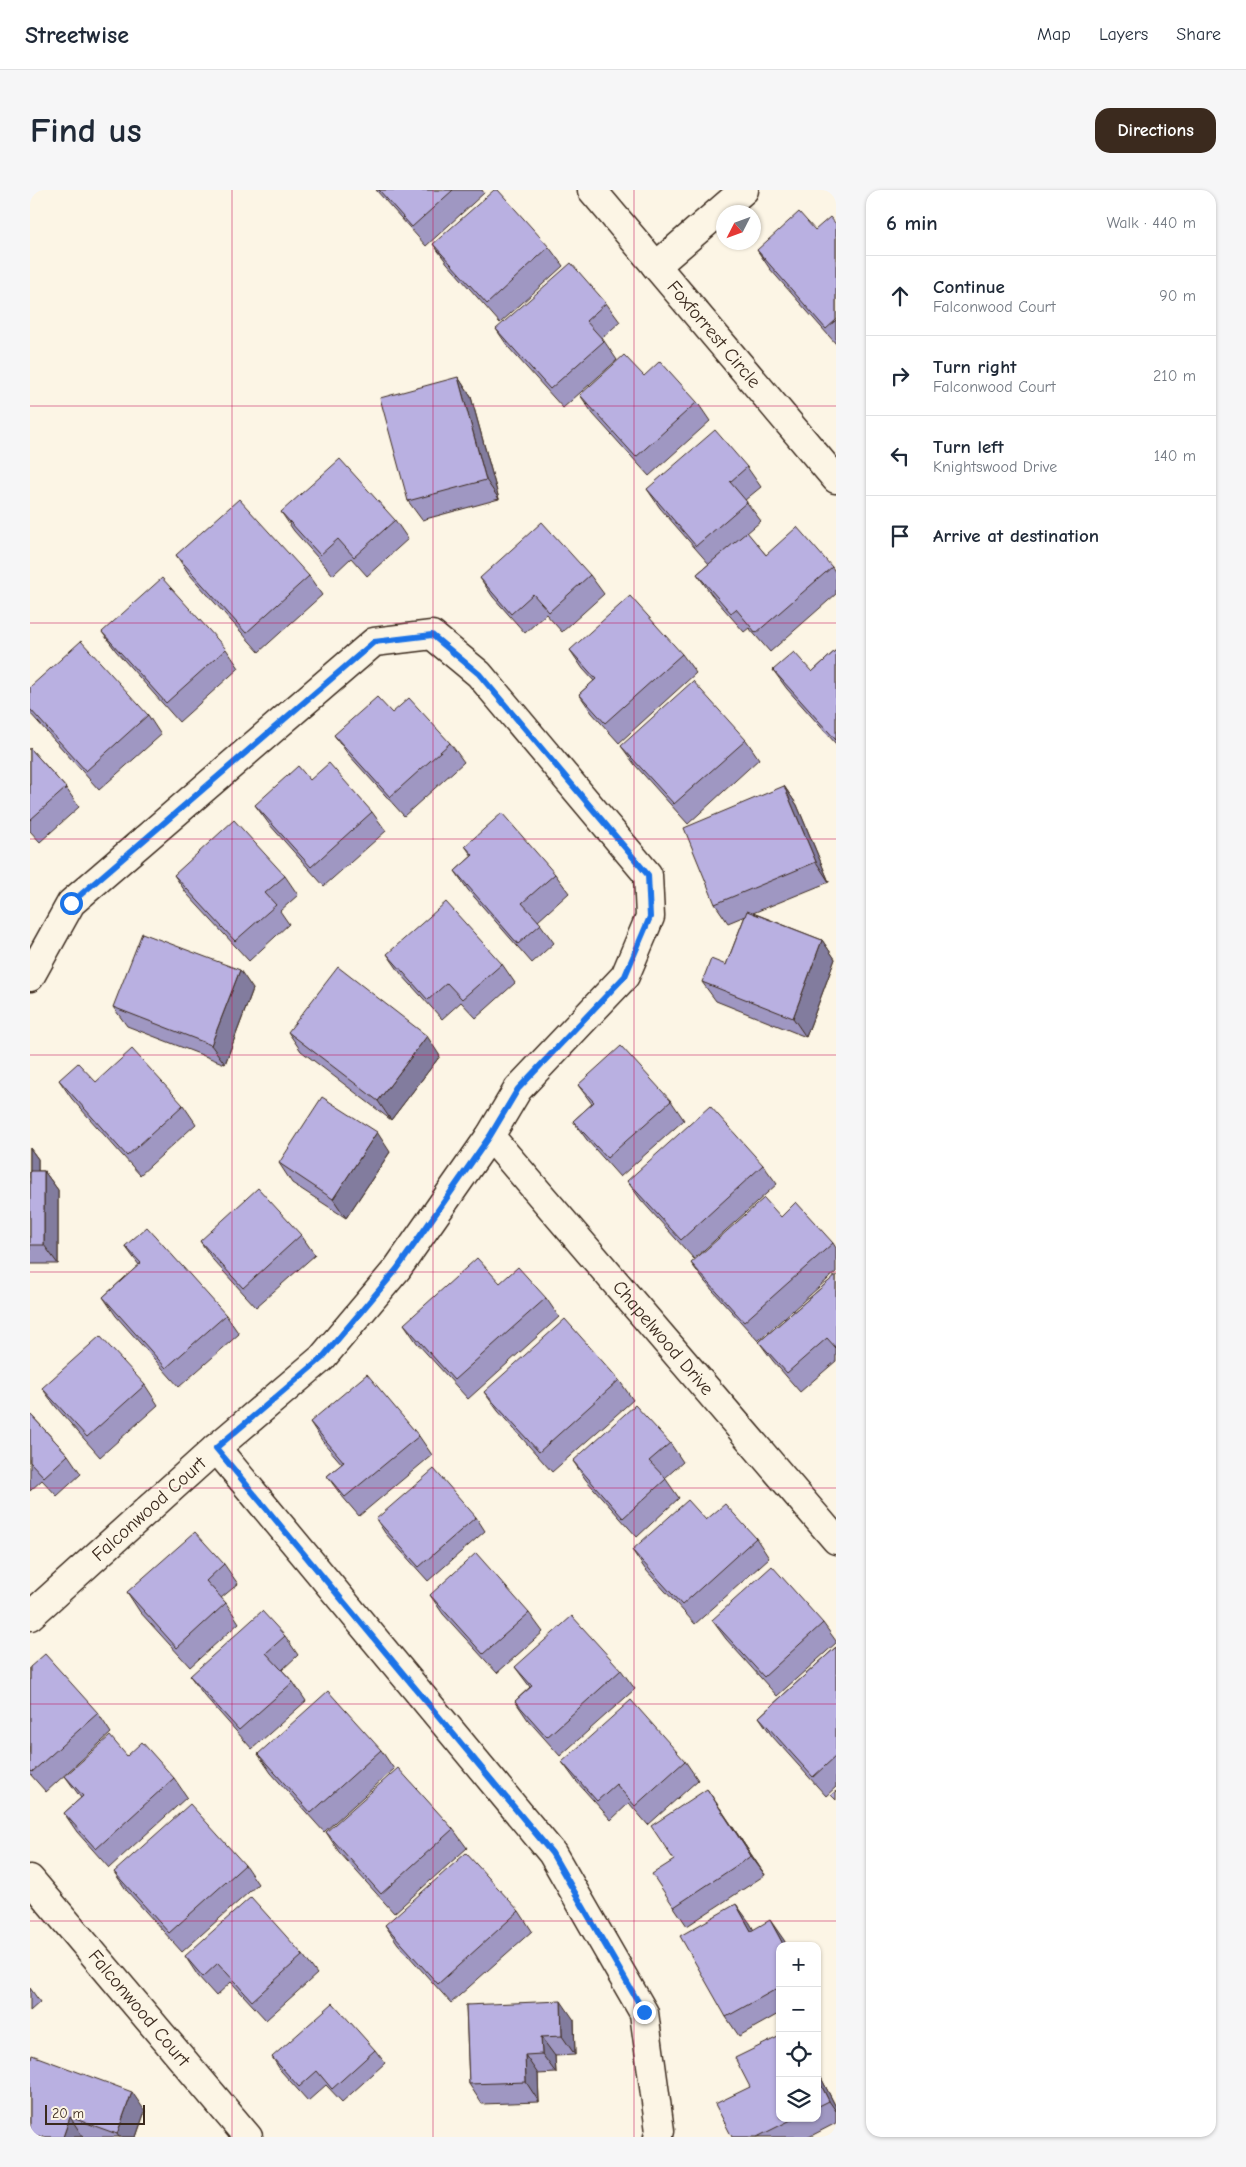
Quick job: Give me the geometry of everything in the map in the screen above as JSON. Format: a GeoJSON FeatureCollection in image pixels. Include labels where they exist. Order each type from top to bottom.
{"type":"FeatureCollection","features":[{"type":"Feature","properties":{"kind":"street","name":"Foxforrest Circle"},"geometry":{"type":"LineString","coordinates":[[592,190],[836,479]]}},
{"type":"Feature","properties":{"kind":"street"},"geometry":{"type":"LineString","coordinates":[[656,266],[744,190]]}},
{"type":"Feature","properties":{"kind":"street","name":"Falconwood Court"},"geometry":{"type":"LineString","coordinates":[[30,977],[71,903],[374,642],[432,635],[479,674],[648,875],[650,917],[625,976],[518,1089],[490,1136],[397,1269],[322,1358],[216,1448],[30,1616]]}},
{"type":"Feature","properties":{"kind":"street","name":"Chapelwood Drive"},"geometry":{"type":"LineString","coordinates":[[490,1136],[836,1540]]}},
{"type":"Feature","properties":{"kind":"street"},"geometry":{"type":"LineString","coordinates":[[216,1448],[552,1853],[644,2012],[660,2130],[658,2137]]}},
{"type":"Feature","properties":{"kind":"street","name":"Falconwood Court"},"geometry":{"type":"LineString","coordinates":[[30,1878],[248,2137]]}},
{"type":"Feature","properties":{"kind":"building"},"geometry":{"type":"Polygon","coordinates":[[[379,190],[453,190],[412,227],[379,190]]]}},
{"type":"Feature","properties":{"kind":"building"},"geometry":{"type":"Polygon","coordinates":[[[494,190],[498,190],[549,247],[487,304],[433,244],[494,190]]]}},
{"type":"Feature","properties":{"kind":"building"},"geometry":{"type":"Polygon","coordinates":[[[799,212],[815,230],[830,217],[836,224],[836,320],[826,329],[757,250],[761,250],[761,246],[799,212]]]}},
{"type":"Feature","properties":{"kind":"building"},"geometry":{"type":"Polygon","coordinates":[[[571,263],[606,303],[586,321],[604,341],[550,389],[496,329],[571,263]]]}},
{"type":"Feature","properties":{"kind":"building"},"geometry":{"type":"Polygon","coordinates":[[[624,355],[644,376],[660,361],[697,402],[636,457],[580,395],[624,355]]]}},
{"type":"Feature","properties":{"kind":"building"},"geometry":{"type":"Polygon","coordinates":[[[458,377],[486,480],[408,501],[380,398],[458,377]]]}},
{"type":"Feature","properties":{"kind":"building"},"geometry":{"type":"Polygon","coordinates":[[[715,430],[747,467],[730,482],[747,502],[696,546],[647,489],[715,430]]]}},
{"type":"Feature","properties":{"kind":"building"},"geometry":{"type":"Polygon","coordinates":[[[340,459],[395,520],[354,557],[338,539],[320,555],[281,512],[340,459]]]}},
{"type":"Feature","properties":{"kind":"building"},"geometry":{"type":"Polygon","coordinates":[[[239,499],[309,576],[246,633],[176,555],[239,499]]]}},
{"type":"Feature","properties":{"kind":"building"},"geometry":{"type":"Polygon","coordinates":[[[542,522],[590,575],[549,612],[533,594],[511,614],[480,578],[542,522]]]}},
{"type":"Feature","properties":{"kind":"building"},"geometry":{"type":"Polygon","coordinates":[[[797,527],[832,567],[756,633],[736,609],[731,613],[697,574],[747,532],[766,555],[797,527]]]}},
{"type":"Feature","properties":{"kind":"building"},"geometry":{"type":"Polygon","coordinates":[[[162,578],[226,649],[166,703],[102,632],[162,578]]]}},
{"type":"Feature","properties":{"kind":"building"},"geometry":{"type":"Polygon","coordinates":[[[630,596],[682,654],[605,723],[579,694],[596,679],[570,650],[630,596]]]}},
{"type":"Feature","properties":{"kind":"building"},"geometry":{"type":"Polygon","coordinates":[[[81,641],[148,715],[86,771],[30,709],[30,687],[81,641]]]}},
{"type":"Feature","properties":{"kind":"building"},"geometry":{"type":"Polygon","coordinates":[[[836,650],[836,740],[773,670],[794,652],[812,672],[836,650]]]}},
{"type":"Feature","properties":{"kind":"building"},"geometry":{"type":"Polygon","coordinates":[[[693,681],[746,740],[674,804],[621,746],[693,681]]]}},
{"type":"Feature","properties":{"kind":"building"},"geometry":{"type":"Polygon","coordinates":[[[377,697],[392,713],[409,698],[450,743],[390,797],[334,735],[377,697]]]}},
{"type":"Feature","properties":{"kind":"building"},"geometry":{"type":"Polygon","coordinates":[[[30,748],[66,788],[30,820],[30,748]]]}},
{"type":"Feature","properties":{"kind":"building"},"geometry":{"type":"Polygon","coordinates":[[[329,763],[372,812],[311,867],[255,805],[298,766],[310,780],[329,763]]]}},
{"type":"Feature","properties":{"kind":"building"},"geometry":{"type":"Polygon","coordinates":[[[784,786],[816,862],[715,904],[684,828],[784,786]]]}},
{"type":"Feature","properties":{"kind":"building"},"geometry":{"type":"Polygon","coordinates":[[[502,813],[555,874],[522,903],[541,924],[518,944],[455,871],[473,855],[465,846],[502,813]]]}},
{"type":"Feature","properties":{"kind":"building"},"geometry":{"type":"Polygon","coordinates":[[[234,820],[285,876],[265,893],[276,905],[235,941],[174,875],[234,820]]]}},
{"type":"Feature","properties":{"kind":"building"},"geometry":{"type":"Polygon","coordinates":[[[446,902],[502,964],[462,999],[447,983],[428,1000],[387,954],[446,902]]]}},
{"type":"Feature","properties":{"kind":"building"},"geometry":{"type":"Polygon","coordinates":[[[747,911],[822,940],[793,1018],[702,982],[711,959],[726,965],[747,911]]]}},
{"type":"Feature","properties":{"kind":"building"},"geometry":{"type":"Polygon","coordinates":[[[142,933],[240,970],[211,1045],[113,1007],[142,933]]]}},
{"type":"Feature","properties":{"kind":"building"},"geometry":{"type":"Polygon","coordinates":[[[338,967],[427,1036],[378,1101],[288,1032],[338,967]]]}},
{"type":"Feature","properties":{"kind":"building"},"geometry":{"type":"Polygon","coordinates":[[[621,1046],[671,1101],[607,1158],[573,1121],[594,1102],[578,1085],[621,1046]]]}},
{"type":"Feature","properties":{"kind":"building"},"geometry":{"type":"Polygon","coordinates":[[[132,1049],[183,1105],[127,1156],[59,1080],[78,1063],[96,1082],[132,1049]]]}},
{"type":"Feature","properties":{"kind":"building"},"geometry":{"type":"Polygon","coordinates":[[[322,1097],[377,1132],[333,1199],[279,1163],[322,1097]]]}},
{"type":"Feature","properties":{"kind":"building"},"geometry":{"type":"Polygon","coordinates":[[[710,1106],[763,1165],[681,1240],[627,1181],[710,1106]]]}},
{"type":"Feature","properties":{"kind":"building"},"geometry":{"type":"Polygon","coordinates":[[[30,1171],[44,1171],[44,1245],[30,1245],[30,1171]]]}},
{"type":"Feature","properties":{"kind":"building"},"geometry":{"type":"Polygon","coordinates":[[[258,1188],[301,1235],[243,1288],[200,1241],[258,1188]]]}},
{"type":"Feature","properties":{"kind":"building"},"geometry":{"type":"Polygon","coordinates":[[[764,1198],[781,1217],[796,1202],[833,1243],[744,1322],[691,1263],[764,1198]]]}},
{"type":"Feature","properties":{"kind":"building"},"geometry":{"type":"Polygon","coordinates":[[[147,1227],[226,1315],[166,1368],[103,1297],[141,1263],[125,1246],[147,1227]]]}},
{"type":"Feature","properties":{"kind":"building"},"geometry":{"type":"Polygon","coordinates":[[[477,1258],[500,1283],[518,1267],[546,1298],[454,1380],[404,1324],[477,1258]]]}},
{"type":"Feature","properties":{"kind":"building"},"geometry":{"type":"Polygon","coordinates":[[[836,1275],[836,1348],[827,1338],[787,1373],[759,1342],[836,1275]]]}},
{"type":"Feature","properties":{"kind":"building"},"geometry":{"type":"Polygon","coordinates":[[[565,1319],[619,1380],[539,1452],[484,1392],[565,1319]]]}},
{"type":"Feature","properties":{"kind":"building"},"geometry":{"type":"Polygon","coordinates":[[[100,1336],[145,1385],[87,1437],[42,1388],[100,1336]]]}},
{"type":"Feature","properties":{"kind":"building"},"geometry":{"type":"Polygon","coordinates":[[[367,1374],[419,1436],[345,1497],[327,1476],[344,1462],[310,1422],[367,1374]]]}},
{"type":"Feature","properties":{"kind":"building"},"geometry":{"type":"Polygon","coordinates":[[[635,1405],[670,1443],[649,1461],[666,1479],[623,1518],[573,1461],[635,1405]]]}},
{"type":"Feature","properties":{"kind":"building"},"geometry":{"type":"Polygon","coordinates":[[[30,1414],[68,1455],[44,1477],[30,1462],[30,1414]]]}},
{"type":"Feature","properties":{"kind":"building"},"geometry":{"type":"Polygon","coordinates":[[[434,1469],[476,1517],[419,1567],[376,1519],[434,1469]]]}},
{"type":"Feature","properties":{"kind":"building"},"geometry":{"type":"Polygon","coordinates":[[[688,1500],[706,1520],[725,1504],[756,1538],[682,1605],[632,1550],[688,1500]]]}},
{"type":"Feature","properties":{"kind":"building"},"geometry":{"type":"Polygon","coordinates":[[[195,1532],[224,1564],[206,1581],[226,1603],[177,1648],[127,1592],[195,1532]]]}},
{"type":"Feature","properties":{"kind":"building"},"geometry":{"type":"Polygon","coordinates":[[[476,1553],[529,1613],[483,1654],[430,1595],[476,1553]]]}},
{"type":"Feature","properties":{"kind":"building"},"geometry":{"type":"Polygon","coordinates":[[[772,1566],[823,1623],[764,1677],[712,1620],[772,1566]]]}},
{"type":"Feature","properties":{"kind":"building"},"geometry":{"type":"Polygon","coordinates":[[[262,1611],[285,1636],[266,1653],[293,1682],[239,1730],[190,1676],[262,1611]]]}},
{"type":"Feature","properties":{"kind":"building"},"geometry":{"type":"Polygon","coordinates":[[[572,1616],[621,1670],[547,1737],[515,1701],[532,1686],[515,1667],[572,1616]]]}},
{"type":"Feature","properties":{"kind":"building"},"geometry":{"type":"Polygon","coordinates":[[[836,1647],[836,1756],[813,1777],[759,1717],[836,1647]]]}},
{"type":"Feature","properties":{"kind":"building"},"geometry":{"type":"Polygon","coordinates":[[[45,1654],[98,1713],[32,1772],[30,1770],[30,1667],[45,1654]]]}},
{"type":"Feature","properties":{"kind":"building"},"geometry":{"type":"Polygon","coordinates":[[[328,1691],[381,1750],[311,1813],[258,1754],[328,1691]]]}},
{"type":"Feature","properties":{"kind":"building"},"geometry":{"type":"Polygon","coordinates":[[[631,1700],[685,1761],[635,1806],[616,1784],[597,1801],[562,1762],[631,1700]]]}},
{"type":"Feature","properties":{"kind":"building"},"geometry":{"type":"Polygon","coordinates":[[[110,1736],[127,1756],[142,1742],[174,1778],[96,1849],[64,1813],[83,1796],[65,1776],[110,1736]]]}},
{"type":"Feature","properties":{"kind":"building"},"geometry":{"type":"Polygon","coordinates":[[[398,1768],[453,1829],[381,1894],[326,1832],[398,1768]]]}},
{"type":"Feature","properties":{"kind":"building"},"geometry":{"type":"Polygon","coordinates":[[[707,1789],[751,1856],[674,1907],[652,1874],[674,1860],[651,1826],[707,1789]]]}},
{"type":"Feature","properties":{"kind":"building"},"geometry":{"type":"Polygon","coordinates":[[[836,1791],[836,1800],[831,1795],[836,1791]]]}},
{"type":"Feature","properties":{"kind":"building"},"geometry":{"type":"Polygon","coordinates":[[[190,1804],[245,1865],[169,1933],[114,1872],[190,1804]]]}},
{"type":"Feature","properties":{"kind":"building"},"geometry":{"type":"Polygon","coordinates":[[[466,1853],[519,1911],[438,1984],[385,1925],[466,1853]]]}},
{"type":"Feature","properties":{"kind":"building"},"geometry":{"type":"Polygon","coordinates":[[[251,1897],[303,1955],[252,2001],[218,1963],[203,1977],[185,1956],[251,1897]]]}},
{"type":"Feature","properties":{"kind":"building"},"geometry":{"type":"Polygon","coordinates":[[[736,1904],[751,1931],[770,1920],[782,1942],[776,1942],[776,1989],[726,2017],[680,1936],[736,1904]]]}},
{"type":"Feature","properties":{"kind":"building"},"geometry":{"type":"Polygon","coordinates":[[[561,2001],[562,2036],[541,2037],[542,2054],[525,2055],[526,2082],[469,2084],[466,2005],[561,2001]]]}},
{"type":"Feature","properties":{"kind":"building"},"geometry":{"type":"Polygon","coordinates":[[[333,2003],[375,2050],[332,2089],[317,2071],[299,2087],[272,2057],[333,2003]]]}},
{"type":"Feature","properties":{"kind":"building"},"geometry":{"type":"Polygon","coordinates":[[[776,2038],[776,2122],[787,2122],[757,2137],[732,2137],[715,2104],[750,2087],[735,2058],[776,2038]]]}},
{"type":"Feature","properties":{"kind":"building"},"geometry":{"type":"Polygon","coordinates":[[[32,2055],[132,2092],[117,2134],[70,2117],[63,2137],[30,2137],[30,2061],[32,2055]]]}},
{"type":"Feature","properties":{"kind":"building"},"geometry":{"type":"Polygon","coordinates":[[[821,2085],[829,2101],[821,2105],[821,2085]]]}},
{"type":"Feature","properties":{"kind":"route"},"geometry":{"type":"LineString","coordinates":[[71,903],[374,642],[432,635],[479,674],[648,875],[650,917],[625,976],[518,1089],[490,1136],[397,1269],[322,1358],[216,1448],[552,1853],[644,2012]]}}]}
